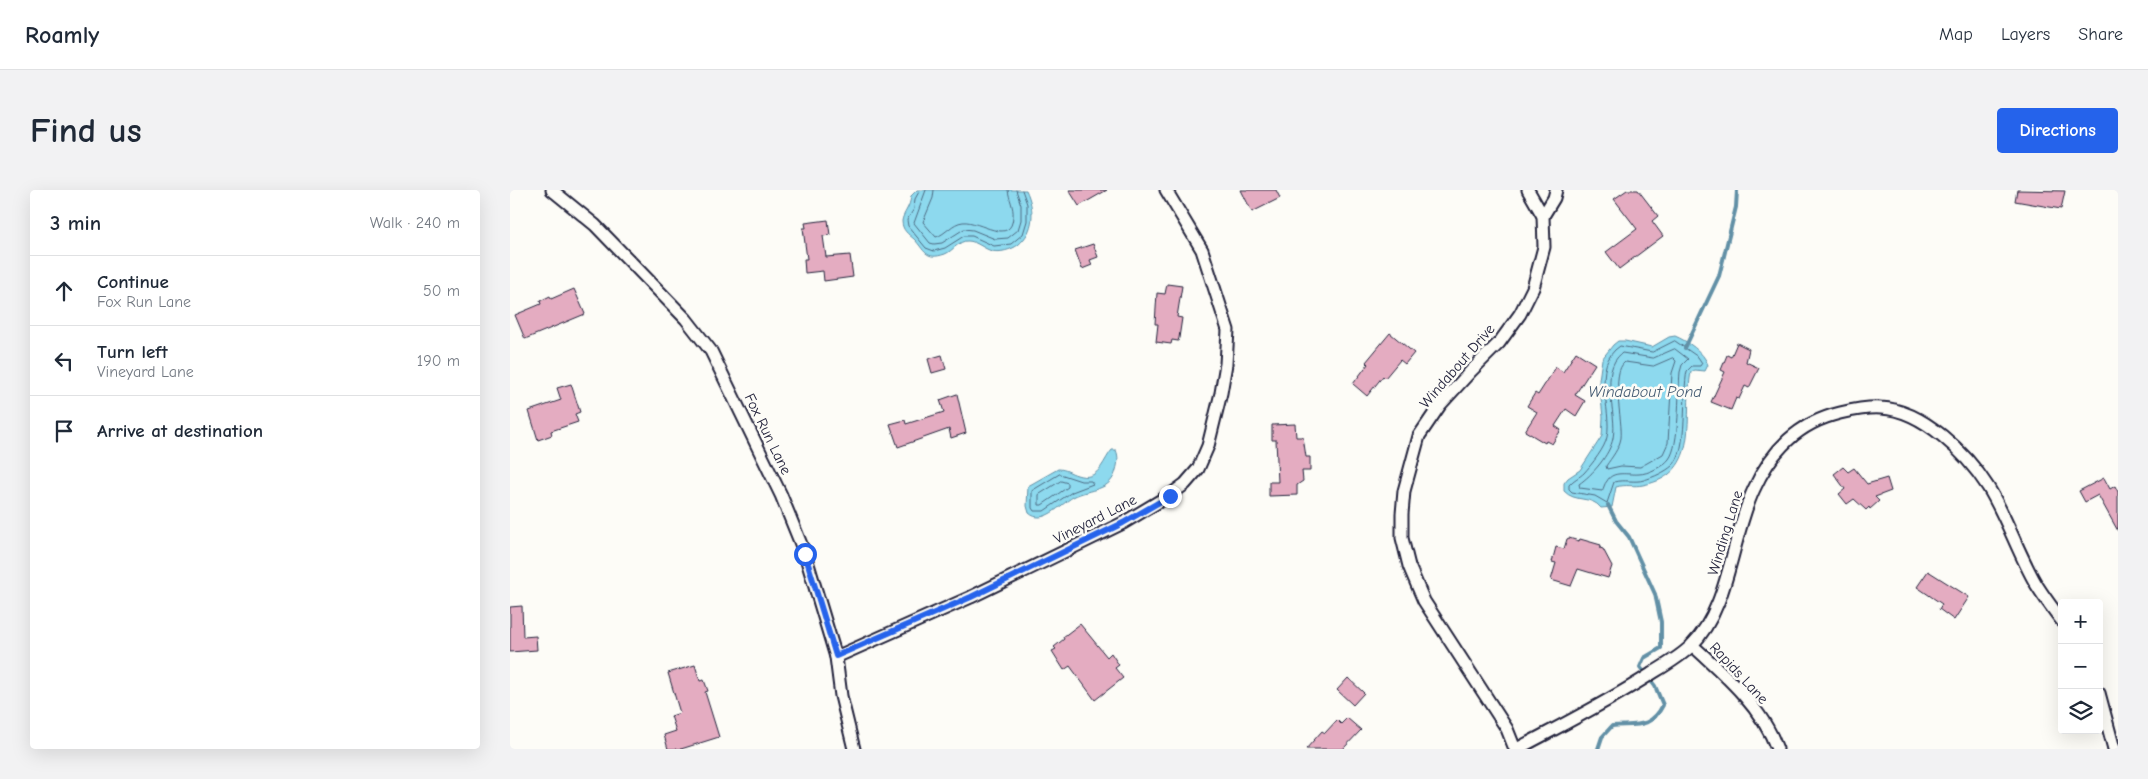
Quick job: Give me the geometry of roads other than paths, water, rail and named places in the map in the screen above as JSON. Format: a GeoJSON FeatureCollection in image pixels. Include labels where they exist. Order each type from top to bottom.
{"type":"FeatureCollection","features":[{"type":"Feature","properties":{"kind":"street","name":"Fox Run Lane"},"geometry":{"type":"LineString","coordinates":[[552,190],[595,225],[686,319],[711,351],[781,495],[805,554],[836,656],[841,696],[854,749]]}},
{"type":"Feature","properties":{"kind":"street","name":"Vineyard Lane"},"geometry":{"type":"LineString","coordinates":[[836,656],[971,597],[1123,523],[1170,496],[1185,484],[1198,469],[1208,446],[1221,393],[1226,364],[1228,330],[1202,250],[1166,190]]}},
{"type":"Feature","properties":{"kind":"street","name":"Windabout Drive"},"geometry":{"type":"LineString","coordinates":[[1516,749],[1507,729],[1424,601],[1409,566],[1402,538],[1402,514],[1404,491],[1420,436],[1440,405],[1500,343],[1520,314],[1533,288],[1544,247],[1543,216],[1528,190]]}},
{"type":"Feature","properties":{"kind":"street"},"geometry":{"type":"LineString","coordinates":[[1543,216],[1554,198],[1556,190]]}},
{"type":"Feature","properties":{"kind":"street","name":"Winding Lane"},"geometry":{"type":"LineString","coordinates":[[1516,749],[1634,685],[1692,645],[1708,621],[1725,583],[1744,513],[1754,488],[1768,464],[1783,445],[1803,427],[1821,417],[1851,410],[1882,408],[1901,412],[1923,422],[1946,438],[1987,487],[2036,583],[2058,616]]}},
{"type":"Feature","properties":{"kind":"street","name":"Rapids Lane"},"geometry":{"type":"LineString","coordinates":[[1692,645],[1745,698],[1762,720],[1777,749]]}},
{"type":"Feature","properties":{"kind":"street"},"geometry":{"type":"LineString","coordinates":[[2103,708],[2114,749]]}},
{"type":"Feature","properties":{"kind":"water"},"geometry":{"type":"Polygon","coordinates":[[[917,190],[1026,190],[1032,212],[1028,233],[1018,245],[1005,251],[992,251],[974,242],[965,241],[945,254],[938,256],[929,255],[906,232],[902,224],[911,196],[917,190]]]}},
{"type":"Feature","properties":{"kind":"water","name":"Windabout Pond"},"geometry":{"type":"Polygon","coordinates":[[[1675,336],[1694,348],[1703,356],[1708,365],[1705,371],[1695,370],[1691,372],[1686,440],[1682,455],[1675,469],[1662,479],[1643,485],[1616,487],[1612,507],[1601,508],[1593,502],[1568,495],[1564,491],[1564,483],[1580,470],[1602,436],[1603,417],[1599,380],[1602,359],[1618,341],[1652,347],[1669,337],[1675,336]]]}},
{"type":"Feature","properties":{"kind":"water"},"geometry":{"type":"Polygon","coordinates":[[[1112,450],[1116,450],[1118,455],[1117,467],[1110,482],[1105,486],[1073,497],[1046,515],[1040,517],[1029,513],[1027,506],[1028,486],[1058,469],[1077,475],[1090,476],[1099,470],[1112,450]]]}},
{"type":"Feature","properties":{"kind":"waterway"},"geometry":{"type":"LineString","coordinates":[[1685,348],[1719,276],[1736,207],[1737,190]]}},
{"type":"Feature","properties":{"kind":"waterway"},"geometry":{"type":"LineString","coordinates":[[1598,749],[1602,737],[1612,726],[1636,725],[1648,722],[1658,713],[1663,705],[1655,686],[1640,667],[1644,658],[1661,648],[1661,622],[1655,594],[1629,537],[1616,521],[1608,505]]}}]}
